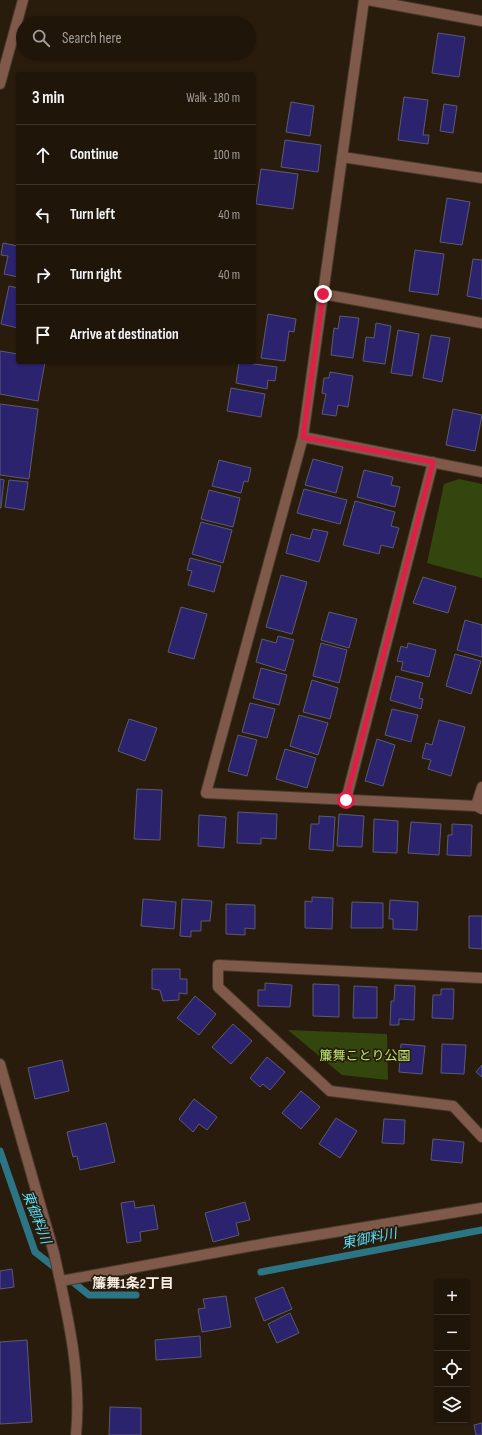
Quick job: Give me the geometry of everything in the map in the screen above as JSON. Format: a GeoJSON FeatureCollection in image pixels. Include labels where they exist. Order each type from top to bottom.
{"type":"FeatureCollection","features":[{"type":"Feature","properties":{"kind":"street"},"geometry":{"type":"LineString","coordinates":[[19,16],[23,0]]}},
{"type":"Feature","properties":{"kind":"street"},"geometry":{"type":"LineString","coordinates":[[364,0],[303,437],[206,793],[479,808],[482,787]]}},
{"type":"Feature","properties":{"kind":"street"},"geometry":{"type":"LineString","coordinates":[[368,0],[482,21]]}},
{"type":"Feature","properties":{"kind":"street"},"geometry":{"type":"LineString","coordinates":[[0,84],[16,26]]}},
{"type":"Feature","properties":{"kind":"street"},"geometry":{"type":"LineString","coordinates":[[342,158],[482,178]]}},
{"type":"Feature","properties":{"kind":"street"},"geometry":{"type":"LineString","coordinates":[[323,294],[482,323]]}},
{"type":"Feature","properties":{"kind":"street"},"geometry":{"type":"LineString","coordinates":[[303,437],[482,472]]}},
{"type":"Feature","properties":{"kind":"street"},"geometry":{"type":"LineString","coordinates":[[346,800],[433,462]]}},
{"type":"Feature","properties":{"kind":"street"},"geometry":{"type":"LineString","coordinates":[[482,978],[218,965],[218,986],[330,1091],[453,1106],[482,1137]]}},
{"type":"Feature","properties":{"kind":"street"},"geometry":{"type":"LineString","coordinates":[[0,1064],[61,1281],[75,1366],[76,1435]]}},
{"type":"Feature","properties":{"kind":"street"},"geometry":{"type":"LineString","coordinates":[[61,1281],[268,1243],[482,1208]]}},
{"type":"Feature","properties":{"kind":"green space"},"geometry":{"type":"Polygon","coordinates":[[[459,479],[482,484],[482,578],[427,563],[444,484],[459,479]]]}},
{"type":"Feature","properties":{"kind":"green space","name":"簾舞ことり公園"},"geometry":{"type":"Polygon","coordinates":[[[288,1030],[387,1034],[388,1080],[342,1075],[288,1030]]]}},
{"type":"Feature","properties":{"kind":"building"},"geometry":{"type":"Polygon","coordinates":[[[438,33],[465,37],[459,77],[432,73],[438,33]]]}},
{"type":"Feature","properties":{"kind":"building"},"geometry":{"type":"Polygon","coordinates":[[[404,97],[428,100],[423,135],[429,135],[428,144],[398,140],[404,97]]]}},
{"type":"Feature","properties":{"kind":"building"},"geometry":{"type":"Polygon","coordinates":[[[291,102],[314,106],[310,136],[286,132],[291,102]]]}},
{"type":"Feature","properties":{"kind":"building"},"geometry":{"type":"Polygon","coordinates":[[[444,104],[457,106],[453,133],[440,131],[444,104]]]}},
{"type":"Feature","properties":{"kind":"building"},"geometry":{"type":"Polygon","coordinates":[[[285,140],[321,145],[318,172],[281,167],[285,140]]]}},
{"type":"Feature","properties":{"kind":"building"},"geometry":{"type":"Polygon","coordinates":[[[261,169],[298,174],[293,209],[256,204],[261,169]]]}},
{"type":"Feature","properties":{"kind":"building"},"geometry":{"type":"Polygon","coordinates":[[[447,198],[470,202],[462,245],[440,242],[447,198]]]}},
{"type":"Feature","properties":{"kind":"building"},"geometry":{"type":"Polygon","coordinates":[[[3,243],[16,246],[16,277],[4,274],[8,256],[1,255],[3,243]]]}},
{"type":"Feature","properties":{"kind":"building"},"geometry":{"type":"Polygon","coordinates":[[[415,250],[444,254],[438,295],[409,291],[415,250]]]}},
{"type":"Feature","properties":{"kind":"building"},"geometry":{"type":"Polygon","coordinates":[[[473,259],[482,260],[482,299],[467,296],[473,259]]]}},
{"type":"Feature","properties":{"kind":"building"},"geometry":{"type":"Polygon","coordinates":[[[9,286],[16,288],[16,328],[1,324],[9,286]]]}},
{"type":"Feature","properties":{"kind":"building"},"geometry":{"type":"Polygon","coordinates":[[[268,314],[296,319],[294,332],[289,331],[285,361],[261,358],[268,314]]]}},
{"type":"Feature","properties":{"kind":"building"},"geometry":{"type":"Polygon","coordinates":[[[340,316],[359,318],[353,358],[331,355],[334,328],[338,329],[340,316]]]}},
{"type":"Feature","properties":{"kind":"building"},"geometry":{"type":"Polygon","coordinates":[[[376,323],[391,326],[385,364],[363,361],[366,337],[374,338],[376,323]]]}},
{"type":"Feature","properties":{"kind":"building"},"geometry":{"type":"Polygon","coordinates":[[[398,330],[419,334],[412,376],[391,373],[398,330]]]}},
{"type":"Feature","properties":{"kind":"building"},"geometry":{"type":"Polygon","coordinates":[[[431,335],[450,338],[442,382],[423,378],[431,335]]]}},
{"type":"Feature","properties":{"kind":"building"},"geometry":{"type":"Polygon","coordinates":[[[0,351],[16,354],[16,364],[45,364],[38,401],[0,394],[0,351]]]}},
{"type":"Feature","properties":{"kind":"building"},"geometry":{"type":"Polygon","coordinates":[[[239,364],[254,364],[277,367],[275,381],[268,380],[267,389],[236,383],[239,364]]]}},
{"type":"Feature","properties":{"kind":"building"},"geometry":{"type":"Polygon","coordinates":[[[330,372],[353,376],[348,407],[338,405],[336,416],[322,414],[326,394],[322,393],[324,378],[329,378],[330,372]]]}},
{"type":"Feature","properties":{"kind":"building"},"geometry":{"type":"Polygon","coordinates":[[[231,388],[265,394],[261,417],[227,411],[231,388]]]}},
{"type":"Feature","properties":{"kind":"building"},"geometry":{"type":"Polygon","coordinates":[[[0,404],[38,409],[29,479],[0,475],[0,404]]]}},
{"type":"Feature","properties":{"kind":"building"},"geometry":{"type":"Polygon","coordinates":[[[453,409],[482,415],[475,451],[446,445],[453,409]]]}},
{"type":"Feature","properties":{"kind":"building"},"geometry":{"type":"Polygon","coordinates":[[[313,459],[343,467],[336,493],[305,485],[313,459]]]}},
{"type":"Feature","properties":{"kind":"building"},"geometry":{"type":"Polygon","coordinates":[[[219,460],[251,468],[248,482],[244,481],[241,493],[212,486],[219,460]]]}},
{"type":"Feature","properties":{"kind":"building"},"geometry":{"type":"Polygon","coordinates":[[[364,470],[393,477],[391,485],[400,487],[395,507],[357,497],[364,470]]]}},
{"type":"Feature","properties":{"kind":"building"},"geometry":{"type":"Polygon","coordinates":[[[0,479],[4,480],[1,508],[0,508],[0,479]]]}},
{"type":"Feature","properties":{"kind":"building"},"geometry":{"type":"Polygon","coordinates":[[[9,480],[28,482],[24,510],[5,507],[9,480]]]}},
{"type":"Feature","properties":{"kind":"building"},"geometry":{"type":"Polygon","coordinates":[[[304,489],[347,500],[340,524],[297,513],[304,489]]]}},
{"type":"Feature","properties":{"kind":"building"},"geometry":{"type":"Polygon","coordinates":[[[209,490],[240,498],[233,527],[201,519],[209,490]]]}},
{"type":"Feature","properties":{"kind":"building"},"geometry":{"type":"Polygon","coordinates":[[[355,501],[395,512],[391,526],[399,528],[393,548],[381,545],[379,554],[343,545],[355,501]]]}},
{"type":"Feature","properties":{"kind":"building"},"geometry":{"type":"Polygon","coordinates":[[[201,522],[232,530],[223,563],[192,554],[201,522]]]}},
{"type":"Feature","properties":{"kind":"building"},"geometry":{"type":"Polygon","coordinates":[[[313,529],[328,532],[319,562],[286,553],[291,534],[310,539],[313,529]]]}},
{"type":"Feature","properties":{"kind":"building"},"geometry":{"type":"Polygon","coordinates":[[[190,558],[221,566],[214,592],[188,585],[192,571],[187,570],[190,558]]]}},
{"type":"Feature","properties":{"kind":"building"},"geometry":{"type":"Polygon","coordinates":[[[281,575],[307,582],[292,634],[266,627],[281,575]]]}},
{"type":"Feature","properties":{"kind":"building"},"geometry":{"type":"Polygon","coordinates":[[[423,577],[456,587],[448,613],[413,603],[423,577]]]}},
{"type":"Feature","properties":{"kind":"building"},"geometry":{"type":"Polygon","coordinates":[[[181,607],[207,614],[194,659],[168,652],[181,607]]]}},
{"type":"Feature","properties":{"kind":"building"},"geometry":{"type":"Polygon","coordinates":[[[329,612],[357,619],[349,648],[321,640],[329,612]]]}},
{"type":"Feature","properties":{"kind":"building"},"geometry":{"type":"Polygon","coordinates":[[[465,620],[482,625],[482,657],[457,650],[465,620]]]}},
{"type":"Feature","properties":{"kind":"building"},"geometry":{"type":"Polygon","coordinates":[[[278,636],[294,640],[285,671],[256,662],[262,639],[276,643],[278,636]]]}},
{"type":"Feature","properties":{"kind":"building"},"geometry":{"type":"Polygon","coordinates":[[[321,643],[347,650],[339,683],[313,676],[321,643]]]}},
{"type":"Feature","properties":{"kind":"building"},"geometry":{"type":"Polygon","coordinates":[[[408,643],[436,650],[429,677],[401,670],[403,662],[397,661],[401,646],[407,648],[408,643]]]}},
{"type":"Feature","properties":{"kind":"building"},"geometry":{"type":"Polygon","coordinates":[[[455,654],[481,661],[471,694],[446,686],[455,654]]]}},
{"type":"Feature","properties":{"kind":"building"},"geometry":{"type":"Polygon","coordinates":[[[261,668],[287,675],[279,705],[253,698],[261,668]]]}},
{"type":"Feature","properties":{"kind":"building"},"geometry":{"type":"Polygon","coordinates":[[[396,676],[423,683],[419,698],[423,699],[421,709],[390,700],[396,676]]]}},
{"type":"Feature","properties":{"kind":"building"},"geometry":{"type":"Polygon","coordinates":[[[312,680],[338,688],[330,719],[303,712],[312,680]]]}},
{"type":"Feature","properties":{"kind":"building"},"geometry":{"type":"Polygon","coordinates":[[[250,703],[275,709],[267,738],[242,732],[250,703]]]}},
{"type":"Feature","properties":{"kind":"building"},"geometry":{"type":"Polygon","coordinates":[[[392,709],[418,715],[411,742],[385,735],[392,709]]]}},
{"type":"Feature","properties":{"kind":"building"},"geometry":{"type":"Polygon","coordinates":[[[299,715],[328,723],[318,755],[290,746],[299,715]]]}},
{"type":"Feature","properties":{"kind":"building"},"geometry":{"type":"Polygon","coordinates":[[[129,719],[157,728],[145,761],[118,751],[129,719]]]}},
{"type":"Feature","properties":{"kind":"building"},"geometry":{"type":"Polygon","coordinates":[[[439,720],[465,727],[451,776],[428,769],[431,760],[422,758],[426,743],[432,745],[439,720]]]}},
{"type":"Feature","properties":{"kind":"building"},"geometry":{"type":"Polygon","coordinates":[[[238,735],[257,740],[247,776],[228,771],[238,735]]]}},
{"type":"Feature","properties":{"kind":"building"},"geometry":{"type":"Polygon","coordinates":[[[377,739],[395,745],[383,786],[365,781],[377,739]]]}},
{"type":"Feature","properties":{"kind":"building"},"geometry":{"type":"Polygon","coordinates":[[[285,749],[316,758],[307,788],[276,779],[285,749]]]}},
{"type":"Feature","properties":{"kind":"building"},"geometry":{"type":"Polygon","coordinates":[[[137,789],[162,790],[160,840],[134,839],[137,789]]]}},
{"type":"Feature","properties":{"kind":"building"},"geometry":{"type":"Polygon","coordinates":[[[238,812],[277,814],[276,839],[261,838],[261,844],[237,843],[238,812]]]}},
{"type":"Feature","properties":{"kind":"building"},"geometry":{"type":"Polygon","coordinates":[[[339,814],[364,816],[362,847],[337,846],[339,814]]]}},
{"type":"Feature","properties":{"kind":"building"},"geometry":{"type":"Polygon","coordinates":[[[199,815],[226,817],[224,848],[198,846],[199,815]]]}},
{"type":"Feature","properties":{"kind":"building"},"geometry":{"type":"Polygon","coordinates":[[[319,816],[335,817],[333,851],[309,849],[311,824],[319,824],[319,816]]]}},
{"type":"Feature","properties":{"kind":"building"},"geometry":{"type":"Polygon","coordinates":[[[374,819],[398,821],[397,853],[373,852],[374,819]]]}},
{"type":"Feature","properties":{"kind":"building"},"geometry":{"type":"Polygon","coordinates":[[[411,822],[441,824],[439,855],[408,853],[411,822]]]}},
{"type":"Feature","properties":{"kind":"building"},"geometry":{"type":"Polygon","coordinates":[[[452,824],[472,825],[471,856],[447,855],[448,835],[452,835],[452,824]]]}},
{"type":"Feature","properties":{"kind":"building"},"geometry":{"type":"Polygon","coordinates":[[[312,897],[333,898],[332,929],[305,928],[305,901],[312,902],[312,897]]]}},
{"type":"Feature","properties":{"kind":"building"},"geometry":{"type":"Polygon","coordinates":[[[143,899],[176,902],[174,929],[141,926],[143,899]]]}},
{"type":"Feature","properties":{"kind":"building"},"geometry":{"type":"Polygon","coordinates":[[[182,899],[212,901],[210,921],[201,921],[201,931],[191,931],[191,937],[180,936],[182,899]]]}},
{"type":"Feature","properties":{"kind":"building"},"geometry":{"type":"Polygon","coordinates":[[[390,900],[418,902],[417,930],[393,929],[393,919],[389,919],[390,900]]]}},
{"type":"Feature","properties":{"kind":"building"},"geometry":{"type":"Polygon","coordinates":[[[352,902],[383,903],[383,928],[351,928],[352,902]]]}},
{"type":"Feature","properties":{"kind":"building"},"geometry":{"type":"Polygon","coordinates":[[[226,904],[255,905],[255,929],[245,928],[245,935],[226,934],[226,904]]]}},
{"type":"Feature","properties":{"kind":"building"},"geometry":{"type":"Polygon","coordinates":[[[469,916],[482,916],[482,949],[469,948],[469,916]]]}},
{"type":"Feature","properties":{"kind":"building"},"geometry":{"type":"Polygon","coordinates":[[[152,969],[180,969],[180,979],[187,979],[187,994],[179,993],[179,1000],[163,1001],[160,990],[152,989],[152,969]]]}},
{"type":"Feature","properties":{"kind":"building"},"geometry":{"type":"Polygon","coordinates":[[[265,983],[292,985],[290,1007],[258,1006],[258,990],[265,990],[265,983]]]}},
{"type":"Feature","properties":{"kind":"building"},"geometry":{"type":"Polygon","coordinates":[[[313,984],[339,985],[339,1017],[313,1016],[313,984]]]}},
{"type":"Feature","properties":{"kind":"building"},"geometry":{"type":"Polygon","coordinates":[[[395,985],[415,986],[414,1020],[399,1019],[399,1025],[390,1025],[391,1001],[394,1001],[395,985]]]}},
{"type":"Feature","properties":{"kind":"building"},"geometry":{"type":"Polygon","coordinates":[[[354,986],[377,987],[377,1018],[353,1018],[354,986]]]}},
{"type":"Feature","properties":{"kind":"building"},"geometry":{"type":"Polygon","coordinates":[[[441,989],[454,989],[453,1019],[432,1018],[433,995],[441,995],[441,989]]]}},
{"type":"Feature","properties":{"kind":"building"},"geometry":{"type":"Polygon","coordinates":[[[195,996],[216,1014],[199,1035],[177,1018],[195,996]]]}},
{"type":"Feature","properties":{"kind":"building"},"geometry":{"type":"Polygon","coordinates":[[[233,1024],[252,1041],[231,1064],[212,1047],[233,1024]]]}},
{"type":"Feature","properties":{"kind":"building"},"geometry":{"type":"Polygon","coordinates":[[[401,1044],[425,1046],[422,1074],[399,1072],[401,1044]]]}},
{"type":"Feature","properties":{"kind":"building"},"geometry":{"type":"Polygon","coordinates":[[[442,1044],[466,1045],[464,1074],[441,1073],[442,1044]]]}},
{"type":"Feature","properties":{"kind":"building"},"geometry":{"type":"Polygon","coordinates":[[[267,1057],[285,1072],[270,1090],[263,1084],[260,1087],[250,1078],[267,1057]]]}},
{"type":"Feature","properties":{"kind":"building"},"geometry":{"type":"Polygon","coordinates":[[[62,1060],[69,1091],[35,1099],[28,1068],[62,1060]]]}},
{"type":"Feature","properties":{"kind":"building"},"geometry":{"type":"Polygon","coordinates":[[[482,1065],[482,1077],[476,1072],[482,1065]]]}},
{"type":"Feature","properties":{"kind":"building"},"geometry":{"type":"Polygon","coordinates":[[[301,1091],[320,1107],[301,1129],[282,1113],[301,1091]]]}},
{"type":"Feature","properties":{"kind":"building"},"geometry":{"type":"Polygon","coordinates":[[[194,1099],[217,1117],[207,1130],[199,1124],[193,1132],[179,1119],[194,1099]]]}},
{"type":"Feature","properties":{"kind":"building"},"geometry":{"type":"Polygon","coordinates":[[[336,1118],[357,1131],[340,1158],[319,1144],[336,1118]]]}},
{"type":"Feature","properties":{"kind":"building"},"geometry":{"type":"Polygon","coordinates":[[[384,1119],[405,1120],[404,1144],[382,1143],[384,1119]]]}},
{"type":"Feature","properties":{"kind":"building"},"geometry":{"type":"Polygon","coordinates":[[[106,1123],[115,1162],[80,1170],[77,1156],[73,1157],[67,1132],[106,1123]]]}},
{"type":"Feature","properties":{"kind":"building"},"geometry":{"type":"Polygon","coordinates":[[[433,1139],[464,1142],[462,1163],[431,1160],[433,1139]]]}},
{"type":"Feature","properties":{"kind":"building"},"geometry":{"type":"Polygon","coordinates":[[[134,1201],[135,1208],[154,1205],[158,1229],[140,1232],[141,1241],[127,1243],[121,1203],[134,1201]]]}},
{"type":"Feature","properties":{"kind":"building"},"geometry":{"type":"Polygon","coordinates":[[[245,1202],[250,1220],[236,1223],[239,1235],[213,1242],[205,1213],[245,1202]]]}},
{"type":"Feature","properties":{"kind":"building"},"geometry":{"type":"Polygon","coordinates":[[[12,1269],[14,1287],[0,1289],[0,1271],[12,1269]]]}},
{"type":"Feature","properties":{"kind":"building"},"geometry":{"type":"Polygon","coordinates":[[[283,1287],[292,1309],[264,1321],[255,1298],[283,1287]]]}},
{"type":"Feature","properties":{"kind":"building"},"geometry":{"type":"Polygon","coordinates":[[[226,1296],[231,1327],[202,1332],[198,1309],[205,1308],[203,1299],[226,1296]]]}},
{"type":"Feature","properties":{"kind":"building"},"geometry":{"type":"Polygon","coordinates":[[[290,1313],[299,1333],[277,1343],[268,1324],[290,1313]]]}},
{"type":"Feature","properties":{"kind":"building"},"geometry":{"type":"Polygon","coordinates":[[[200,1336],[201,1357],[156,1360],[155,1340],[200,1336]]]}},
{"type":"Feature","properties":{"kind":"building"},"geometry":{"type":"Polygon","coordinates":[[[27,1340],[32,1422],[0,1424],[0,1342],[27,1340]]]}},
{"type":"Feature","properties":{"kind":"building"},"geometry":{"type":"Polygon","coordinates":[[[110,1407],[141,1408],[141,1435],[109,1435],[110,1407]]]}},
{"type":"Feature","properties":{"kind":"building"},"geometry":{"type":"Polygon","coordinates":[[[482,1423],[482,1435],[476,1435],[474,1425],[482,1423]]]}},
{"type":"Feature","properties":{"kind":"waterway","name":"東御料川"},"geometry":{"type":"LineString","coordinates":[[0,1151],[35,1252],[58,1270]]}},
{"type":"Feature","properties":{"kind":"waterway","name":"東御料川"},"geometry":{"type":"LineString","coordinates":[[261,1272],[482,1230]]}},
{"type":"Feature","properties":{"kind":"waterway","name":"東御料川"},"geometry":{"type":"LineString","coordinates":[[68,1278],[89,1295],[136,1295]]}},
{"type":"Feature","properties":{"kind":"district","name":"簾舞1条2丁目"},"geometry":{"type":"Point","coordinates":[133,1283]}},
{"type":"Feature","properties":{"kind":"route"},"geometry":{"type":"LineString","coordinates":[[323,294],[303,437],[433,462],[346,800]]}}]}
